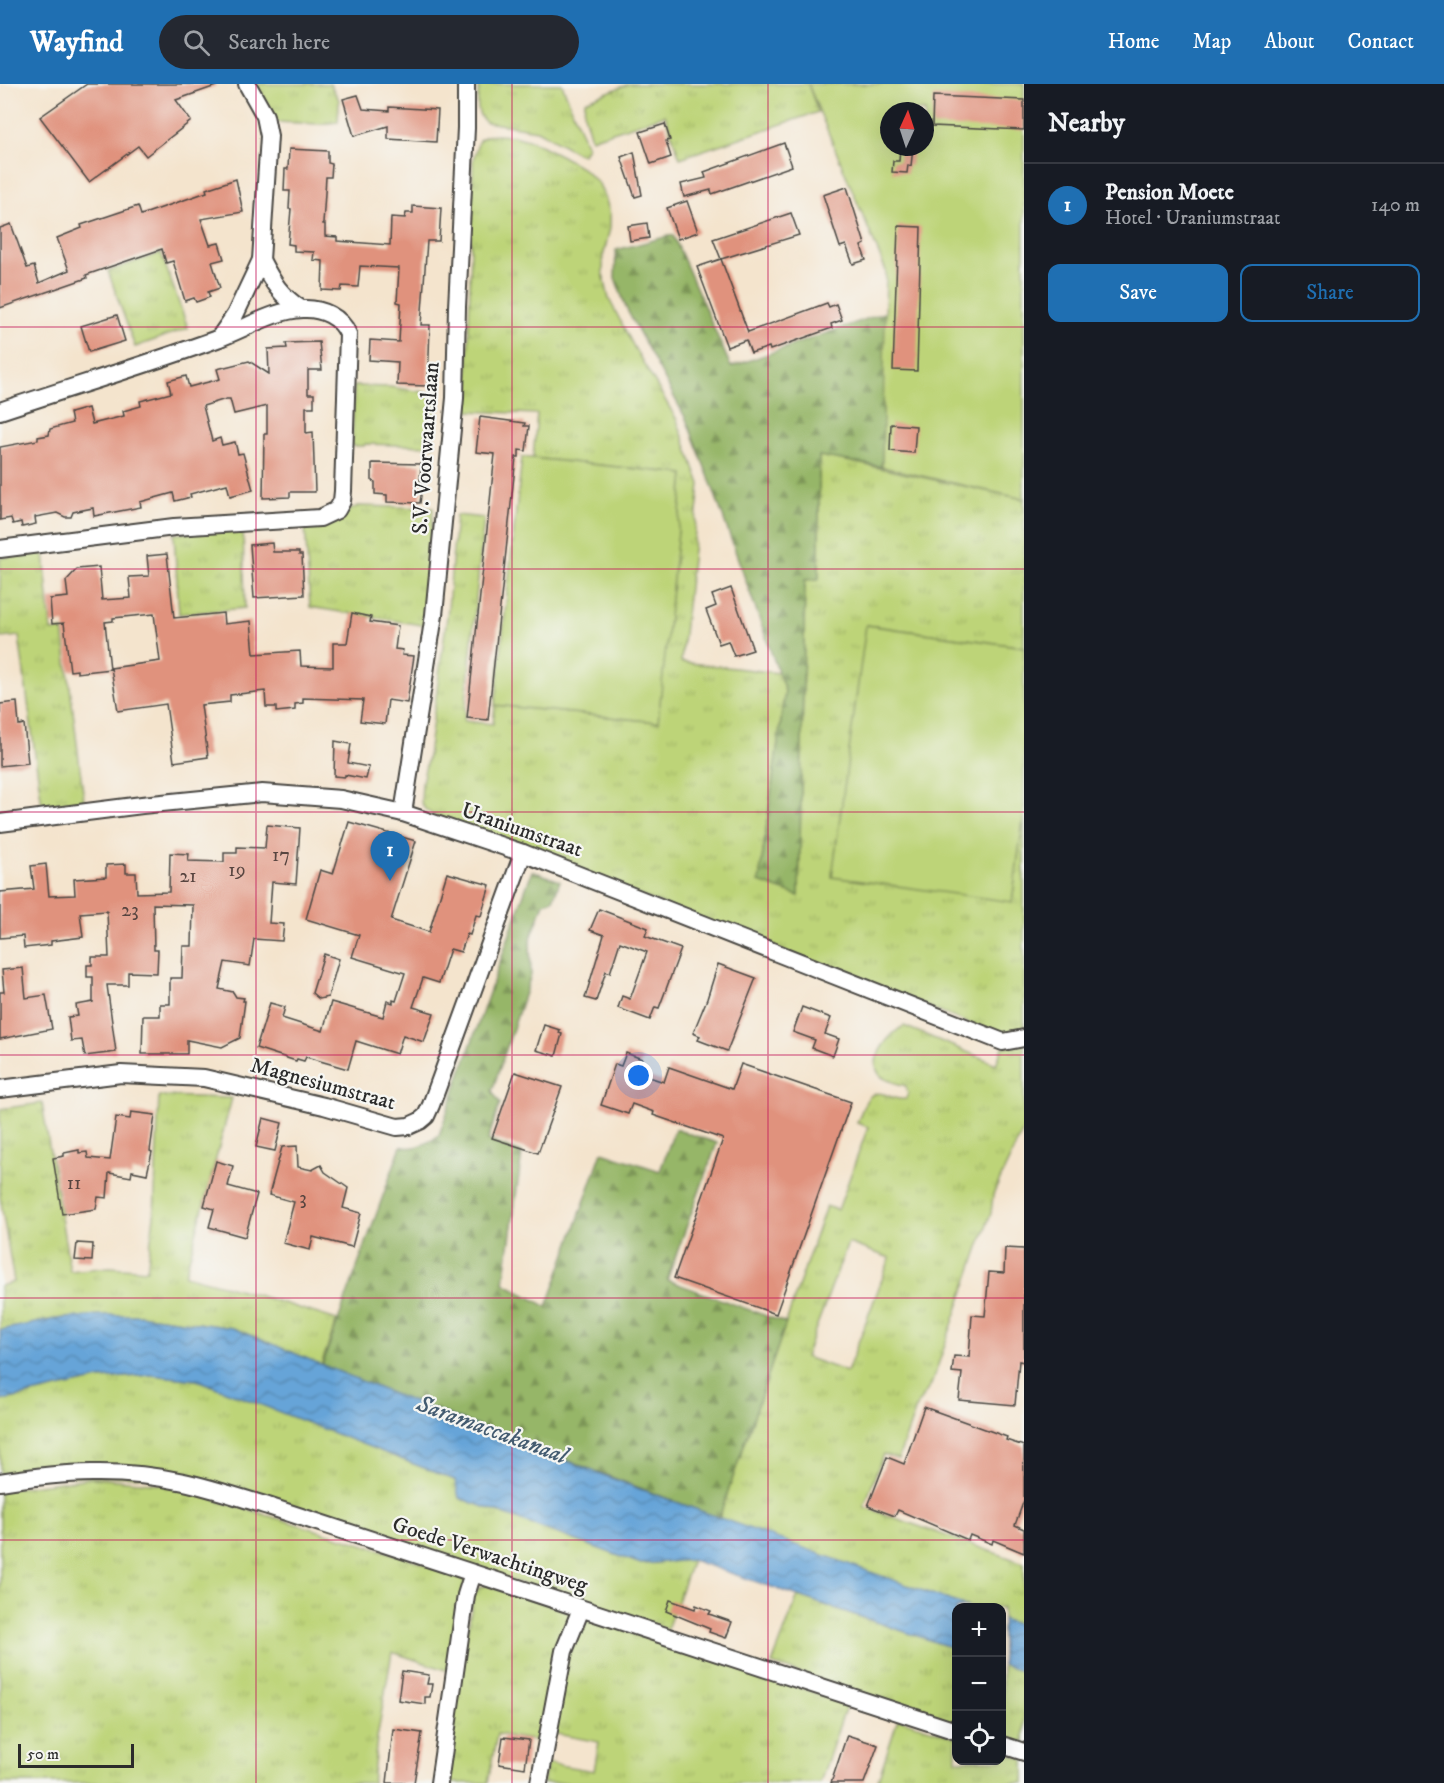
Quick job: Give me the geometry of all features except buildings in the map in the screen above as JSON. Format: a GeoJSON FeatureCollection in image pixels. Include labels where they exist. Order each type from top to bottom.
{"type":"FeatureCollection","features":[{"type":"Feature","properties":{"kind":"street"},"geometry":{"type":"LineString","coordinates":[[218,339],[235,315],[261,260],[269,136],[265,116],[247,84]]}},
{"type":"Feature","properties":{"kind":"street","name":"S.V. Voorwaartslaan"},"geometry":{"type":"LineString","coordinates":[[404,813],[434,615],[455,398],[466,84]]}},
{"type":"Feature","properties":{"kind":"street"},"geometry":{"type":"LineString","coordinates":[[261,260],[274,286],[286,299],[301,309]]}},
{"type":"Feature","properties":{"kind":"street"},"geometry":{"type":"LineString","coordinates":[[0,411],[218,339],[282,313],[313,309],[336,318],[348,334],[345,477],[342,501],[332,514],[320,518],[174,527],[0,549]]}},
{"type":"Feature","properties":{"kind":"street","name":"Uraniumstraat"},"geometry":{"type":"LineString","coordinates":[[0,823],[262,793],[341,799],[404,813],[523,853],[1003,1042],[1024,1038]]}},
{"type":"Feature","properties":{"kind":"street","name":"Magnesiumstraat"},"geometry":{"type":"LineString","coordinates":[[0,1089],[121,1074],[204,1078],[324,1106],[397,1127],[414,1124],[426,1116],[431,1105],[523,853]]}},
{"type":"Feature","properties":{"kind":"street","name":"Goede Verwachtingweg"},"geometry":{"type":"LineString","coordinates":[[0,1482],[84,1472],[129,1474],[184,1482],[268,1506],[952,1729]]}},
{"type":"Feature","properties":{"kind":"street"},"geometry":{"type":"LineString","coordinates":[[439,1783],[466,1596],[473,1573]]}},
{"type":"Feature","properties":{"kind":"street"},"geometry":{"type":"LineString","coordinates":[[539,1783],[564,1651],[581,1609]]}},
{"type":"Feature","properties":{"kind":"street"},"geometry":{"type":"LineString","coordinates":[[1006,1746],[1024,1752]]}},
{"type":"Feature","properties":{"kind":"green space"},"geometry":{"type":"Polygon","coordinates":[[[256,84],[330,84],[339,100],[338,122],[319,124],[277,122],[256,84]]]}},
{"type":"Feature","properties":{"kind":"green space"},"geometry":{"type":"Polygon","coordinates":[[[479,84],[562,84],[587,147],[583,154],[579,154],[537,130],[486,122],[478,110],[479,84]]]}},
{"type":"Feature","properties":{"kind":"green space"},"geometry":{"type":"Polygon","coordinates":[[[629,84],[808,84],[818,112],[680,158],[665,115],[591,139],[584,114],[585,101],[629,84]]]}},
{"type":"Feature","properties":{"kind":"green space"},"geometry":{"type":"Polygon","coordinates":[[[808,84],[1024,84],[1024,499],[882,467],[886,271],[808,84]]]}},
{"type":"Feature","properties":{"kind":"green space"},"geometry":{"type":"Polygon","coordinates":[[[494,135],[513,136],[532,141],[581,167],[599,184],[606,200],[610,214],[610,228],[603,257],[603,273],[609,299],[635,349],[677,420],[700,484],[681,662],[779,673],[785,691],[759,882],[799,896],[805,580],[819,578],[819,455],[1024,499],[1024,647],[867,625],[1012,902],[1024,813],[1024,1030],[1008,1034],[991,1032],[433,815],[425,809],[421,802],[422,782],[428,756],[448,609],[456,515],[484,518],[464,721],[493,724],[495,705],[657,722],[684,474],[533,458],[537,414],[467,411],[473,159],[479,140],[494,135]]]}},
{"type":"Feature","properties":{"kind":"green space"},"geometry":{"type":"Polygon","coordinates":[[[673,235],[731,367],[886,312],[882,467],[819,456],[819,579],[805,580],[799,896],[759,882],[785,691],[686,419],[627,310],[615,278],[616,250],[673,235]]]}},
{"type":"Feature","properties":{"kind":"green space"},"geometry":{"type":"Polygon","coordinates":[[[161,253],[188,328],[135,347],[108,271],[161,253]]]}},
{"type":"Feature","properties":{"kind":"green space"},"geometry":{"type":"Polygon","coordinates":[[[354,386],[390,387],[436,394],[433,446],[365,444],[364,446],[352,446],[354,386]]]}},
{"type":"Feature","properties":{"kind":"green space"},"geometry":{"type":"Polygon","coordinates":[[[522,457],[684,474],[658,722],[495,705],[522,457]]]}},
{"type":"Feature","properties":{"kind":"green space"},"geometry":{"type":"Polygon","coordinates":[[[358,506],[433,508],[427,626],[310,607],[305,525],[333,519],[358,506]]]}},
{"type":"Feature","properties":{"kind":"green space"},"geometry":{"type":"Polygon","coordinates":[[[243,529],[245,608],[179,614],[174,534],[243,529]]]}},
{"type":"Feature","properties":{"kind":"green space"},"geometry":{"type":"Polygon","coordinates":[[[44,552],[51,631],[63,630],[84,800],[42,806],[19,636],[1,638],[0,636],[0,558],[44,552]]]}},
{"type":"Feature","properties":{"kind":"green space"},"geometry":{"type":"Polygon","coordinates":[[[866,625],[1024,647],[1024,813],[1012,902],[832,877],[866,625]]]}},
{"type":"Feature","properties":{"kind":"green space"},"geometry":{"type":"Polygon","coordinates":[[[532,871],[560,881],[553,900],[544,903],[530,941],[531,975],[492,1091],[500,1103],[488,1140],[522,1153],[504,1283],[547,1307],[602,1152],[660,1171],[675,1129],[717,1143],[667,1280],[786,1323],[719,1518],[322,1365],[401,1146],[411,1148],[431,1141],[439,1135],[532,871]]]}},
{"type":"Feature","properties":{"kind":"green space"},"geometry":{"type":"Polygon","coordinates":[[[904,1026],[996,1064],[1003,1047],[1024,1045],[1024,1128],[993,1195],[991,1213],[931,1385],[918,1403],[898,1459],[883,1454],[864,1507],[1024,1563],[1024,1627],[1006,1620],[1006,1603],[957,1603],[719,1518],[826,1206],[838,1210],[868,1127],[857,1123],[864,1105],[870,1096],[880,1093],[906,1099],[908,1093],[906,1086],[884,1079],[876,1068],[876,1061],[882,1046],[904,1026]],[[848,1243],[805,1357],[847,1372],[890,1258],[848,1243]]]}},
{"type":"Feature","properties":{"kind":"green space"},"geometry":{"type":"Polygon","coordinates":[[[159,1096],[232,1098],[185,1275],[337,1320],[321,1365],[233,1328],[139,1315],[100,1315],[55,1319],[0,1330],[0,1286],[14,1282],[0,1197],[0,1109],[42,1103],[70,1271],[110,1267],[147,1270],[154,1216],[159,1096]]]}},
{"type":"Feature","properties":{"kind":"green space"},"geometry":{"type":"Polygon","coordinates":[[[151,1375],[197,1380],[455,1480],[459,1498],[641,1564],[692,1560],[667,1629],[185,1477],[0,1476],[0,1401],[99,1379],[151,1375]]]}},
{"type":"Feature","properties":{"kind":"green space"},"geometry":{"type":"Polygon","coordinates":[[[92,1478],[164,1484],[408,1558],[465,1579],[452,1672],[392,1652],[377,1738],[372,1783],[0,1783],[0,1490],[92,1478]]]}},
{"type":"Feature","properties":{"kind":"green space"},"geometry":{"type":"Polygon","coordinates":[[[486,1585],[572,1612],[544,1742],[497,1734],[488,1783],[441,1783],[474,1593],[486,1585]]]}},
{"type":"Feature","properties":{"kind":"green space"},"geometry":{"type":"Polygon","coordinates":[[[798,1596],[952,1648],[952,1724],[772,1664],[798,1596]]]}},
{"type":"Feature","properties":{"kind":"green space"},"geometry":{"type":"Polygon","coordinates":[[[584,1617],[847,1703],[820,1783],[543,1783],[547,1763],[594,1771],[599,1742],[551,1733],[564,1664],[584,1617]]]}},
{"type":"Feature","properties":{"kind":"green space"},"geometry":{"type":"Polygon","coordinates":[[[1006,1666],[1024,1672],[1024,1747],[1006,1740],[1006,1666]]]}},
{"type":"Feature","properties":{"kind":"green space"},"geometry":{"type":"Polygon","coordinates":[[[898,1719],[952,1736],[952,1765],[1006,1765],[1006,1753],[1024,1759],[1024,1783],[877,1783],[898,1719]]]}},
{"type":"Feature","properties":{"kind":"water"},"geometry":{"type":"Polygon","coordinates":[[[100,1315],[139,1315],[233,1328],[388,1392],[637,1488],[957,1603],[952,1603],[952,1648],[692,1560],[641,1564],[459,1498],[455,1480],[197,1380],[151,1375],[99,1379],[0,1401],[0,1330],[55,1319],[100,1315]]]}},
{"type":"Feature","properties":{"kind":"water"},"geometry":{"type":"Polygon","coordinates":[[[1006,1620],[1024,1627],[1024,1672],[1006,1666],[1006,1620]]]}},
{"type":"Feature","properties":{"kind":"place","name":"Pension Moete"},"geometry":{"type":"Point","coordinates":[390,881]}},
{"type":"Feature","properties":{"kind":"water label","name":"Saramaccakanaal"},"geometry":{"type":"Point","coordinates":[492,1430]}}]}
